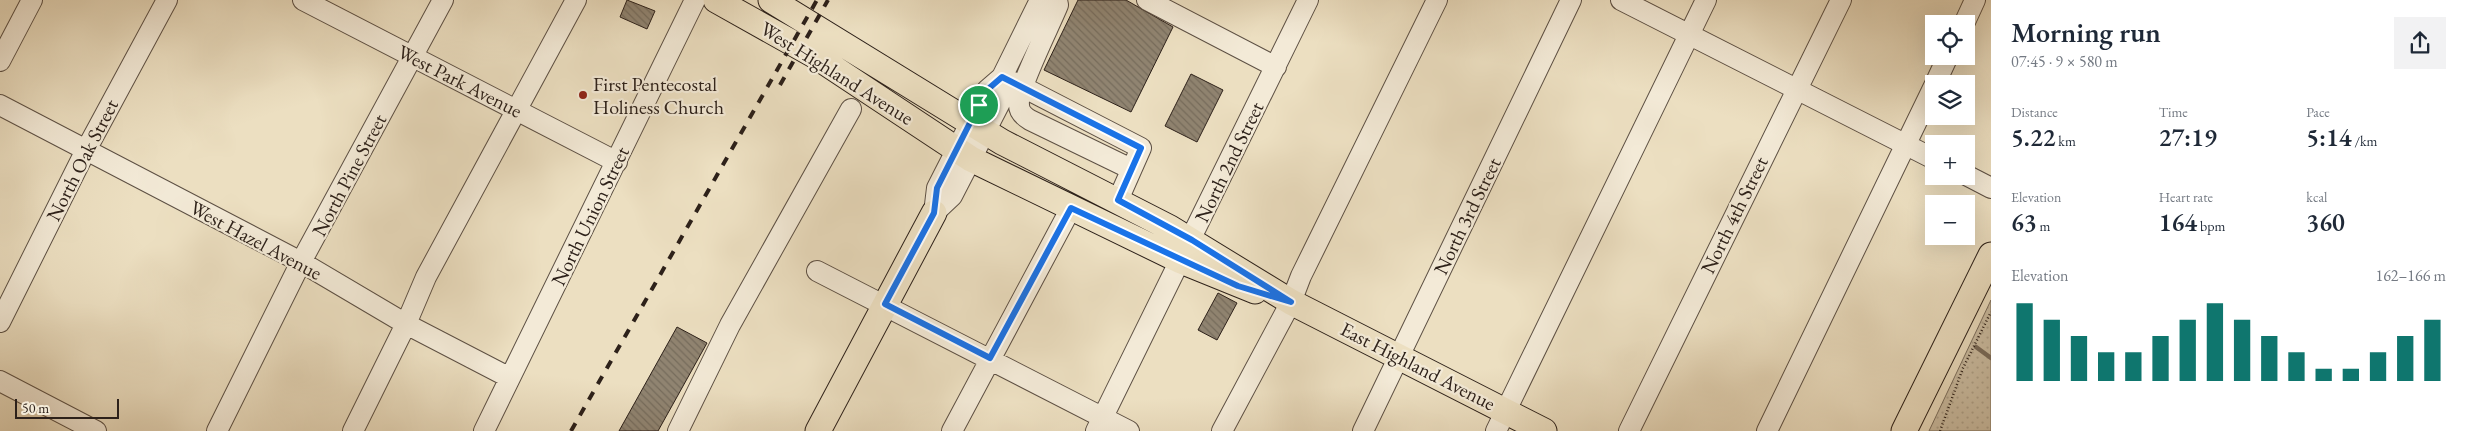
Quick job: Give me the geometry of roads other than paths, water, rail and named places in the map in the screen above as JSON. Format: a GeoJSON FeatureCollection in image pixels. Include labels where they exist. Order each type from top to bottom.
{"type":"FeatureCollection","features":[{"type":"Feature","properties":{"kind":"main road","name":"West Highland Avenue"},"geometry":{"type":"LineString","coordinates":[[716,0],[814,55],[964,154]]}},
{"type":"Feature","properties":{"kind":"main road","name":"West Highland Avenue"},"geometry":{"type":"LineString","coordinates":[[771,0],[977,128]]}},
{"type":"Feature","properties":{"kind":"main road","name":"East Highland Avenue"},"geometry":{"type":"LineString","coordinates":[[977,128],[1118,200],[1238,286],[1291,302],[1400,356],[1502,421],[1544,431]]}},
{"type":"Feature","properties":{"kind":"main road","name":"East Highland Avenue"},"geometry":{"type":"LineString","coordinates":[[964,154],[1071,208],[1186,250]]}},
{"type":"Feature","properties":{"kind":"main road"},"geometry":{"type":"LineString","coordinates":[[818,431],[934,213]]}},
{"type":"Feature","properties":{"kind":"main road"},"geometry":{"type":"LineString","coordinates":[[1904,431],[1991,256]]}},
{"type":"Feature","properties":{"kind":"street"},"geometry":{"type":"LineString","coordinates":[[0,61],[32,0]]}},
{"type":"Feature","properties":{"kind":"street","name":"North Oak Street"},"geometry":{"type":"LineString","coordinates":[[0,322],[86,150],[167,0]]}},
{"type":"Feature","properties":{"kind":"street","name":"West Park Avenue"},"geometry":{"type":"LineString","coordinates":[[304,0],[617,162]]}},
{"type":"Feature","properties":{"kind":"street","name":"North Pine Street"},"geometry":{"type":"LineString","coordinates":[[217,431],[301,262],[443,0]]}},
{"type":"Feature","properties":{"kind":"street"},"geometry":{"type":"LineString","coordinates":[[352,431],[406,324],[426,277],[576,0]]}},
{"type":"Feature","properties":{"kind":"street","name":"North Union Street"},"geometry":{"type":"LineString","coordinates":[[484,431],[695,0]]}},
{"type":"Feature","properties":{"kind":"street"},"geometry":{"type":"LineString","coordinates":[[934,213],[937,188],[964,154],[977,128],[1004,95],[1002,77],[1040,0]]}},
{"type":"Feature","properties":{"kind":"street"},"geometry":{"type":"LineString","coordinates":[[1024,88],[1058,5],[1057,0]]}},
{"type":"Feature","properties":{"kind":"street"},"geometry":{"type":"LineString","coordinates":[[1147,0],[1171,5],[1276,66]]}},
{"type":"Feature","properties":{"kind":"street","name":"North 2nd Street"},"geometry":{"type":"LineString","coordinates":[[1100,424],[1308,0]]}},
{"type":"Feature","properties":{"kind":"street"},"geometry":{"type":"LineString","coordinates":[[1222,431],[1291,302],[1437,0]]}},
{"type":"Feature","properties":{"kind":"street","name":"North 3rd Street"},"geometry":{"type":"LineString","coordinates":[[1364,431],[1570,0]]}},
{"type":"Feature","properties":{"kind":"street"},"geometry":{"type":"LineString","coordinates":[[1621,0],[1925,154]]}},
{"type":"Feature","properties":{"kind":"street"},"geometry":{"type":"LineString","coordinates":[[1502,421],[1706,0]]}},
{"type":"Feature","properties":{"kind":"street","name":"North 4th Street"},"geometry":{"type":"LineString","coordinates":[[1629,431],[1841,0]]}},
{"type":"Feature","properties":{"kind":"street"},"geometry":{"type":"LineString","coordinates":[[1968,15],[1976,0]]}},
{"type":"Feature","properties":{"kind":"street"},"geometry":{"type":"LineString","coordinates":[[1002,77],[1141,148],[1118,200]]}},
{"type":"Feature","properties":{"kind":"street"},"geometry":{"type":"LineString","coordinates":[[1767,431],[1925,104]]}},
{"type":"Feature","properties":{"kind":"street","name":"West Hazel Avenue"},"geometry":{"type":"LineString","coordinates":[[0,106],[301,262],[406,324],[510,378]]}},
{"type":"Feature","properties":{"kind":"street"},"geometry":{"type":"LineString","coordinates":[[678,431],[730,325],[850,109]]}},
{"type":"Feature","properties":{"kind":"street"},"geometry":{"type":"LineString","coordinates":[[1975,180],[1991,188]]}},
{"type":"Feature","properties":{"kind":"street"},"geometry":{"type":"LineString","coordinates":[[952,431],[1071,208]]}},
{"type":"Feature","properties":{"kind":"street"},"geometry":{"type":"LineString","coordinates":[[817,271],[990,358],[1100,424],[1129,431]]}},
{"type":"Feature","properties":{"kind":"street"},"geometry":{"type":"LineString","coordinates":[[0,381],[96,431]]}},
{"type":"Feature","properties":{"kind":"waterway"},"geometry":{"type":"LineString","coordinates":[[1976,347],[1991,358]]}},
{"type":"Feature","properties":{"kind":"railway"},"geometry":{"type":"LineString","coordinates":[[571,431],[817,0]]}},
{"type":"Feature","properties":{"kind":"railway"},"geometry":{"type":"LineString","coordinates":[[780,85],[828,0]]}},
{"type":"Feature","properties":{"kind":"place","name":"First Pentecostal Holiness Church"},"geometry":{"type":"Point","coordinates":[583,95]}}]}
